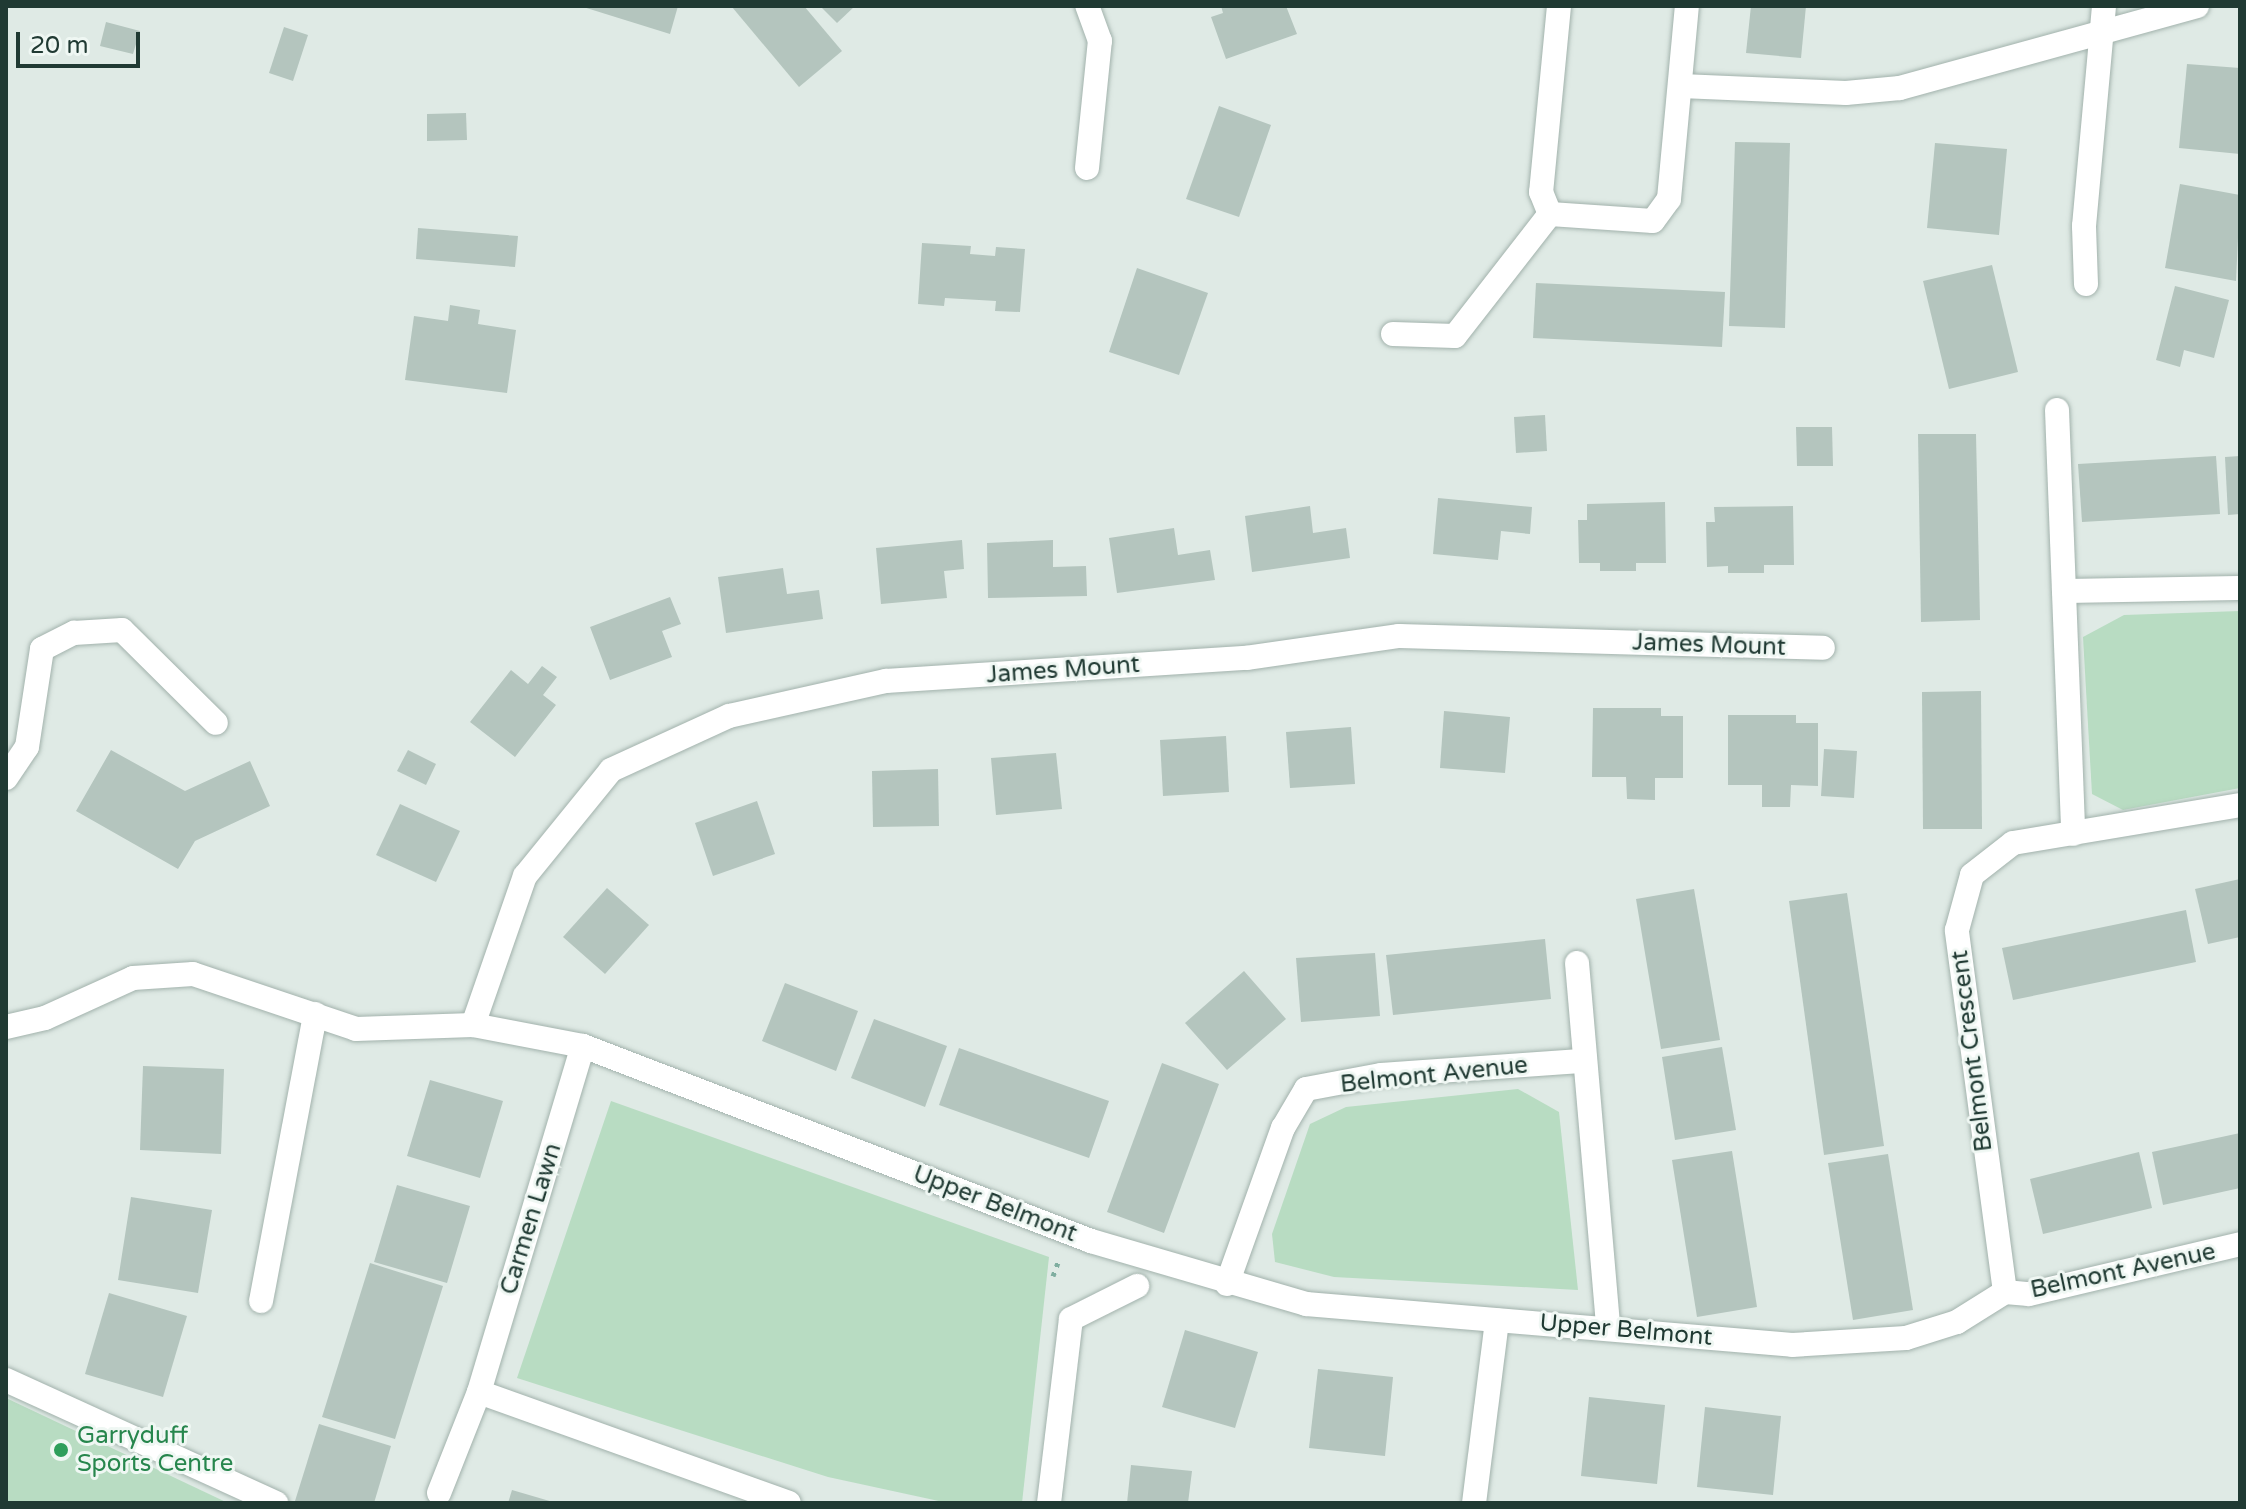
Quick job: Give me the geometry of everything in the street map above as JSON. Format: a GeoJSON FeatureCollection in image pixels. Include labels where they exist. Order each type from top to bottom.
{"type":"FeatureCollection","features":[{"type":"Feature","properties":{"kind":"street"},"geometry":{"type":"LineString","coordinates":[[1087,6],[1100,41],[1087,168]]}},
{"type":"Feature","properties":{"kind":"street"},"geometry":{"type":"LineString","coordinates":[[1550,214],[1541,192],[1559,6]]}},
{"type":"Feature","properties":{"kind":"street"},"geometry":{"type":"LineString","coordinates":[[1550,214],[1653,221],[1669,199],[1687,6]]}},
{"type":"Feature","properties":{"kind":"street"},"geometry":{"type":"LineString","coordinates":[[2086,284],[2084,226],[2105,32],[2104,6]]}},
{"type":"Feature","properties":{"kind":"street"},"geometry":{"type":"LineString","coordinates":[[1681,86],[1846,93],[1900,88],[2197,6]]}},
{"type":"Feature","properties":{"kind":"street"},"geometry":{"type":"LineString","coordinates":[[1393,334],[1455,336],[1550,214]]}},
{"type":"Feature","properties":{"kind":"street"},"geometry":{"type":"LineString","coordinates":[[2057,410],[2073,834]]}},
{"type":"Feature","properties":{"kind":"street"},"geometry":{"type":"LineString","coordinates":[[2064,591],[2240,588]]}},
{"type":"Feature","properties":{"kind":"street"},"geometry":{"type":"LineString","coordinates":[[6,778],[27,747],[42,649],[74,633],[122,630],[216,723]]}},
{"type":"Feature","properties":{"kind":"street","name":"James Mount"},"geometry":{"type":"LineString","coordinates":[[473,1025],[525,876],[611,770],[729,716],[886,681],[1246,658],[1399,636],[1823,648]]}},
{"type":"Feature","properties":{"kind":"street","name":"Belmont Crescent"},"geometry":{"type":"LineString","coordinates":[[2005,1292],[1957,930],[1972,875],[2013,843],[2240,805]]}},
{"type":"Feature","properties":{"kind":"street"},"geometry":{"type":"LineString","coordinates":[[1577,963],[1581,1061],[1608,1328]]}},
{"type":"Feature","properties":{"kind":"street","name":"Upper Belmont"},"geometry":{"type":"LineString","coordinates":[[6,1027],[45,1018],[133,978],[193,974],[356,1029],[473,1025],[583,1046],[1091,1241],[1227,1284],[1306,1304],[1792,1345],[1906,1338],[1957,1322],[2005,1292]]}},
{"type":"Feature","properties":{"kind":"street"},"geometry":{"type":"LineString","coordinates":[[261,1301],[315,1014]]}},
{"type":"Feature","properties":{"kind":"street","name":"Carmen Lawn"},"geometry":{"type":"LineString","coordinates":[[439,1493],[479,1392],[583,1046]]}},
{"type":"Feature","properties":{"kind":"street","name":"Belmont Avenue"},"geometry":{"type":"LineString","coordinates":[[1227,1284],[1283,1128],[1306,1089],[1381,1075],[1581,1061]]}},
{"type":"Feature","properties":{"kind":"street","name":"Belmont Avenue"},"geometry":{"type":"LineString","coordinates":[[2005,1292],[2029,1294],[2240,1244]]}},
{"type":"Feature","properties":{"kind":"street"},"geometry":{"type":"LineString","coordinates":[[1049,1503],[1071,1319],[1137,1286]]}},
{"type":"Feature","properties":{"kind":"street"},"geometry":{"type":"LineString","coordinates":[[1474,1503],[1497,1320]]}},
{"type":"Feature","properties":{"kind":"street"},"geometry":{"type":"LineString","coordinates":[[6,1380],[276,1503]]}},
{"type":"Feature","properties":{"kind":"street"},"geometry":{"type":"LineString","coordinates":[[479,1392],[789,1503]]}},
{"type":"Feature","properties":{"kind":"green space"},"geometry":{"type":"Polygon","coordinates":[[[2240,611],[2240,788],[2123,810],[2092,794],[2083,637],[2124,615],[2240,611]]]}},
{"type":"Feature","properties":{"kind":"green space"},"geometry":{"type":"Polygon","coordinates":[[[1518,1089],[1559,1112],[1578,1290],[1334,1277],[1275,1262],[1272,1234],[1310,1124],[1346,1107],[1518,1089]]]}},
{"type":"Feature","properties":{"kind":"green space"},"geometry":{"type":"Polygon","coordinates":[[[611,1101],[1049,1257],[1022,1503],[948,1503],[828,1477],[517,1378],[611,1101]]]}},
{"type":"Feature","properties":{"kind":"green space","name":"Garryduff Sports Centre"},"geometry":{"type":"Polygon","coordinates":[[[6,1398],[228,1503],[6,1503],[6,1398]]]}},
{"type":"Feature","properties":{"kind":"building"},"geometry":{"type":"Polygon","coordinates":[[[580,6],[678,6],[670,34],[580,6]]]}},
{"type":"Feature","properties":{"kind":"building"},"geometry":{"type":"Polygon","coordinates":[[[804,6],[842,51],[799,87],[732,7],[804,6]]]}},
{"type":"Feature","properties":{"kind":"building"},"geometry":{"type":"Polygon","coordinates":[[[820,6],[855,6],[837,23],[820,6]]]}},
{"type":"Feature","properties":{"kind":"building"},"geometry":{"type":"Polygon","coordinates":[[[1221,6],[1286,6],[1297,34],[1226,59],[1211,17],[1223,13],[1221,6]]]}},
{"type":"Feature","properties":{"kind":"building"},"geometry":{"type":"Polygon","coordinates":[[[1751,6],[1806,6],[1801,58],[1746,53],[1751,6]]]}},
{"type":"Feature","properties":{"kind":"building"},"geometry":{"type":"Polygon","coordinates":[[[106,22],[140,31],[133,54],[100,46],[106,22]]]}},
{"type":"Feature","properties":{"kind":"building"},"geometry":{"type":"Polygon","coordinates":[[[284,27],[308,35],[293,81],[269,73],[284,27]]]}},
{"type":"Feature","properties":{"kind":"building"},"geometry":{"type":"Polygon","coordinates":[[[2187,64],[2240,68],[2240,154],[2179,148],[2187,64]]]}},
{"type":"Feature","properties":{"kind":"building"},"geometry":{"type":"Polygon","coordinates":[[[1219,106],[1271,125],[1239,217],[1186,199],[1219,106]]]}},
{"type":"Feature","properties":{"kind":"building"},"geometry":{"type":"Polygon","coordinates":[[[466,113],[467,140],[427,141],[427,114],[466,113]]]}},
{"type":"Feature","properties":{"kind":"building"},"geometry":{"type":"Polygon","coordinates":[[[1735,142],[1790,143],[1785,328],[1729,326],[1735,142]]]}},
{"type":"Feature","properties":{"kind":"building"},"geometry":{"type":"Polygon","coordinates":[[[1935,143],[2007,149],[1999,235],[1927,228],[1935,143]]]}},
{"type":"Feature","properties":{"kind":"building"},"geometry":{"type":"Polygon","coordinates":[[[2180,184],[2240,195],[2236,281],[2165,268],[2180,184]]]}},
{"type":"Feature","properties":{"kind":"building"},"geometry":{"type":"Polygon","coordinates":[[[418,228],[518,236],[515,267],[416,259],[418,228]]]}},
{"type":"Feature","properties":{"kind":"building"},"geometry":{"type":"Polygon","coordinates":[[[922,243],[971,246],[970,254],[995,256],[996,247],[1025,249],[1020,312],[995,311],[996,301],[945,298],[944,306],[918,304],[922,243]]]}},
{"type":"Feature","properties":{"kind":"building"},"geometry":{"type":"Polygon","coordinates":[[[1992,265],[2018,372],[1949,389],[1923,281],[1992,265]]]}},
{"type":"Feature","properties":{"kind":"building"},"geometry":{"type":"Polygon","coordinates":[[[1137,268],[1208,293],[1179,375],[1109,352],[1137,268]]]}},
{"type":"Feature","properties":{"kind":"building"},"geometry":{"type":"Polygon","coordinates":[[[1536,283],[1725,292],[1722,347],[1533,338],[1536,283]]]}},
{"type":"Feature","properties":{"kind":"building"},"geometry":{"type":"Polygon","coordinates":[[[2175,286],[2229,300],[2214,358],[2184,350],[2180,367],[2156,360],[2175,286]]]}},
{"type":"Feature","properties":{"kind":"building"},"geometry":{"type":"Polygon","coordinates":[[[450,305],[480,310],[478,324],[516,330],[507,393],[405,380],[414,316],[448,321],[450,305]]]}},
{"type":"Feature","properties":{"kind":"building"},"geometry":{"type":"Polygon","coordinates":[[[1545,415],[1547,451],[1516,453],[1514,417],[1545,415]]]}},
{"type":"Feature","properties":{"kind":"building"},"geometry":{"type":"Polygon","coordinates":[[[1796,427],[1832,427],[1833,466],[1797,466],[1796,427]]]}},
{"type":"Feature","properties":{"kind":"building"},"geometry":{"type":"Polygon","coordinates":[[[1918,434],[1976,434],[1980,620],[1921,622],[1918,434]]]}},
{"type":"Feature","properties":{"kind":"building"},"geometry":{"type":"Polygon","coordinates":[[[2216,456],[2220,514],[2082,522],[2078,464],[2216,456]]]}},
{"type":"Feature","properties":{"kind":"building"},"geometry":{"type":"Polygon","coordinates":[[[2240,456],[2240,514],[2228,515],[2225,457],[2240,456]]]}},
{"type":"Feature","properties":{"kind":"building"},"geometry":{"type":"Polygon","coordinates":[[[1438,498],[1532,507],[1530,534],[1501,531],[1498,560],[1433,554],[1438,498]]]}},
{"type":"Feature","properties":{"kind":"building"},"geometry":{"type":"Polygon","coordinates":[[[1665,502],[1666,563],[1636,563],[1636,571],[1600,571],[1600,563],[1579,563],[1578,520],[1587,520],[1587,504],[1665,502]]]}},
{"type":"Feature","properties":{"kind":"building"},"geometry":{"type":"Polygon","coordinates":[[[1310,506],[1313,533],[1346,528],[1350,558],[1252,572],[1245,516],[1310,506]]]}},
{"type":"Feature","properties":{"kind":"building"},"geometry":{"type":"Polygon","coordinates":[[[1793,506],[1794,565],[1764,565],[1764,573],[1728,573],[1728,566],[1707,567],[1706,522],[1715,522],[1714,507],[1793,506]]]}},
{"type":"Feature","properties":{"kind":"building"},"geometry":{"type":"Polygon","coordinates":[[[1174,528],[1178,555],[1210,550],[1215,580],[1117,593],[1109,538],[1174,528]]]}},
{"type":"Feature","properties":{"kind":"building"},"geometry":{"type":"Polygon","coordinates":[[[962,540],[964,569],[944,571],[947,598],[881,604],[876,548],[962,540]]]}},
{"type":"Feature","properties":{"kind":"building"},"geometry":{"type":"Polygon","coordinates":[[[1053,540],[1053,567],[1086,566],[1087,596],[988,598],[987,543],[1053,540]]]}},
{"type":"Feature","properties":{"kind":"building"},"geometry":{"type":"Polygon","coordinates":[[[783,568],[787,594],[819,590],[823,619],[726,633],[718,577],[783,568]]]}},
{"type":"Feature","properties":{"kind":"building"},"geometry":{"type":"Polygon","coordinates":[[[670,597],[681,624],[662,631],[672,657],[610,680],[590,627],[670,597]]]}},
{"type":"Feature","properties":{"kind":"building"},"geometry":{"type":"Polygon","coordinates":[[[542,666],[557,677],[543,695],[556,705],[515,757],[470,722],[511,670],[528,684],[542,666]]]}},
{"type":"Feature","properties":{"kind":"building"},"geometry":{"type":"Polygon","coordinates":[[[1981,691],[1982,829],[1923,829],[1922,692],[1981,691]]]}},
{"type":"Feature","properties":{"kind":"building"},"geometry":{"type":"Polygon","coordinates":[[[1593,708],[1661,708],[1661,716],[1683,716],[1683,778],[1655,778],[1655,800],[1627,799],[1626,777],[1592,777],[1593,708]]]}},
{"type":"Feature","properties":{"kind":"building"},"geometry":{"type":"Polygon","coordinates":[[[1444,711],[1510,717],[1505,773],[1440,768],[1444,711]]]}},
{"type":"Feature","properties":{"kind":"building"},"geometry":{"type":"Polygon","coordinates":[[[1728,715],[1796,715],[1796,723],[1818,723],[1818,786],[1791,785],[1790,807],[1762,807],[1762,785],[1728,785],[1728,715]]]}},
{"type":"Feature","properties":{"kind":"building"},"geometry":{"type":"Polygon","coordinates":[[[1351,727],[1355,784],[1290,788],[1286,732],[1351,727]]]}},
{"type":"Feature","properties":{"kind":"building"},"geometry":{"type":"Polygon","coordinates":[[[1226,736],[1229,792],[1163,796],[1160,740],[1226,736]]]}},
{"type":"Feature","properties":{"kind":"building"},"geometry":{"type":"Polygon","coordinates":[[[1824,749],[1857,751],[1854,798],[1821,796],[1824,749]]]}},
{"type":"Feature","properties":{"kind":"building"},"geometry":{"type":"Polygon","coordinates":[[[111,750],[185,791],[250,761],[270,806],[195,841],[178,869],[76,811],[111,750]]]}},
{"type":"Feature","properties":{"kind":"building"},"geometry":{"type":"Polygon","coordinates":[[[408,750],[436,764],[426,785],[397,771],[408,750]]]}},
{"type":"Feature","properties":{"kind":"building"},"geometry":{"type":"Polygon","coordinates":[[[1056,753],[1062,809],[996,815],[991,758],[1056,753]]]}},
{"type":"Feature","properties":{"kind":"building"},"geometry":{"type":"Polygon","coordinates":[[[938,769],[939,826],[873,827],[872,771],[938,769]]]}},
{"type":"Feature","properties":{"kind":"building"},"geometry":{"type":"Polygon","coordinates":[[[757,801],[775,854],[713,876],[695,823],[757,801]]]}},
{"type":"Feature","properties":{"kind":"building"},"geometry":{"type":"Polygon","coordinates":[[[400,804],[460,831],[436,882],[376,855],[400,804]]]}},
{"type":"Feature","properties":{"kind":"building"},"geometry":{"type":"Polygon","coordinates":[[[2240,879],[2240,937],[2208,944],[2195,889],[2240,879]]]}},
{"type":"Feature","properties":{"kind":"building"},"geometry":{"type":"Polygon","coordinates":[[[607,888],[649,925],[605,974],[563,937],[607,888]]]}},
{"type":"Feature","properties":{"kind":"building"},"geometry":{"type":"Polygon","coordinates":[[[1694,889],[1720,1040],[1661,1049],[1636,899],[1694,889]]]}},
{"type":"Feature","properties":{"kind":"building"},"geometry":{"type":"Polygon","coordinates":[[[1847,893],[1884,1146],[1824,1155],[1789,901],[1847,893]]]}},
{"type":"Feature","properties":{"kind":"building"},"geometry":{"type":"Polygon","coordinates":[[[2186,910],[2196,962],[2013,1000],[2002,948],[2186,910]]]}},
{"type":"Feature","properties":{"kind":"building"},"geometry":{"type":"Polygon","coordinates":[[[1545,939],[1551,999],[1393,1015],[1386,955],[1545,939]]]}},
{"type":"Feature","properties":{"kind":"building"},"geometry":{"type":"Polygon","coordinates":[[[1375,953],[1380,1016],[1301,1022],[1296,958],[1375,953]]]}},
{"type":"Feature","properties":{"kind":"building"},"geometry":{"type":"Polygon","coordinates":[[[1244,971],[1286,1019],[1227,1070],[1185,1023],[1244,971]]]}},
{"type":"Feature","properties":{"kind":"building"},"geometry":{"type":"Polygon","coordinates":[[[785,983],[858,1011],[836,1071],[762,1041],[785,983]]]}},
{"type":"Feature","properties":{"kind":"building"},"geometry":{"type":"Polygon","coordinates":[[[874,1019],[947,1046],[925,1107],[851,1078],[874,1019]]]}},
{"type":"Feature","properties":{"kind":"building"},"geometry":{"type":"Polygon","coordinates":[[[1722,1047],[1736,1130],[1675,1140],[1662,1057],[1722,1047]]]}},
{"type":"Feature","properties":{"kind":"building"},"geometry":{"type":"Polygon","coordinates":[[[959,1048],[1109,1101],[1089,1158],[939,1105],[959,1048]]]}},
{"type":"Feature","properties":{"kind":"building"},"geometry":{"type":"Polygon","coordinates":[[[1162,1063],[1219,1084],[1164,1233],[1107,1212],[1162,1063]]]}},
{"type":"Feature","properties":{"kind":"building"},"geometry":{"type":"Polygon","coordinates":[[[143,1066],[224,1069],[221,1154],[140,1150],[143,1066]]]}},
{"type":"Feature","properties":{"kind":"building"},"geometry":{"type":"Polygon","coordinates":[[[430,1080],[503,1101],[480,1178],[407,1156],[430,1080]]]}},
{"type":"Feature","properties":{"kind":"building"},"geometry":{"type":"Polygon","coordinates":[[[2240,1133],[2240,1188],[2163,1205],[2152,1152],[2240,1133]]]}},
{"type":"Feature","properties":{"kind":"building"},"geometry":{"type":"Polygon","coordinates":[[[1732,1151],[1757,1307],[1697,1317],[1672,1160],[1732,1151]]]}},
{"type":"Feature","properties":{"kind":"building"},"geometry":{"type":"Polygon","coordinates":[[[2139,1152],[2152,1208],[2043,1234],[2030,1179],[2139,1152]]]}},
{"type":"Feature","properties":{"kind":"building"},"geometry":{"type":"Polygon","coordinates":[[[1888,1154],[1913,1310],[1853,1320],[1828,1163],[1888,1154]]]}},
{"type":"Feature","properties":{"kind":"building"},"geometry":{"type":"Polygon","coordinates":[[[397,1185],[470,1206],[447,1283],[374,1262],[397,1185]]]}},
{"type":"Feature","properties":{"kind":"building"},"geometry":{"type":"Polygon","coordinates":[[[131,1197],[212,1210],[198,1293],[118,1280],[131,1197]]]}},
{"type":"Feature","properties":{"kind":"building"},"geometry":{"type":"Polygon","coordinates":[[[370,1263],[443,1286],[395,1439],[322,1417],[370,1263]]]}},
{"type":"Feature","properties":{"kind":"building"},"geometry":{"type":"Polygon","coordinates":[[[109,1293],[187,1316],[163,1397],[85,1374],[109,1293]]]}},
{"type":"Feature","properties":{"kind":"building"},"geometry":{"type":"Polygon","coordinates":[[[1185,1330],[1258,1352],[1235,1428],[1162,1407],[1185,1330]]]}},
{"type":"Feature","properties":{"kind":"building"},"geometry":{"type":"Polygon","coordinates":[[[1318,1369],[1393,1377],[1385,1456],[1309,1448],[1318,1369]]]}},
{"type":"Feature","properties":{"kind":"building"},"geometry":{"type":"Polygon","coordinates":[[[1589,1397],[1665,1405],[1657,1484],[1581,1476],[1589,1397]]]}},
{"type":"Feature","properties":{"kind":"building"},"geometry":{"type":"Polygon","coordinates":[[[1705,1407],[1781,1416],[1773,1495],[1697,1487],[1705,1407]]]}},
{"type":"Feature","properties":{"kind":"building"},"geometry":{"type":"Polygon","coordinates":[[[319,1424],[391,1446],[374,1503],[295,1501],[319,1424]]]}},
{"type":"Feature","properties":{"kind":"building"},"geometry":{"type":"Polygon","coordinates":[[[1131,1465],[1192,1471],[1188,1503],[1127,1503],[1131,1465]]]}},
{"type":"Feature","properties":{"kind":"building"},"geometry":{"type":"Polygon","coordinates":[[[512,1490],[553,1502],[553,1503],[508,1503],[512,1490]]]}},
{"type":"Feature","properties":{"kind":"place","name":"Garryduff Sports Centre"},"geometry":{"type":"Point","coordinates":[61,1450]}}]}
